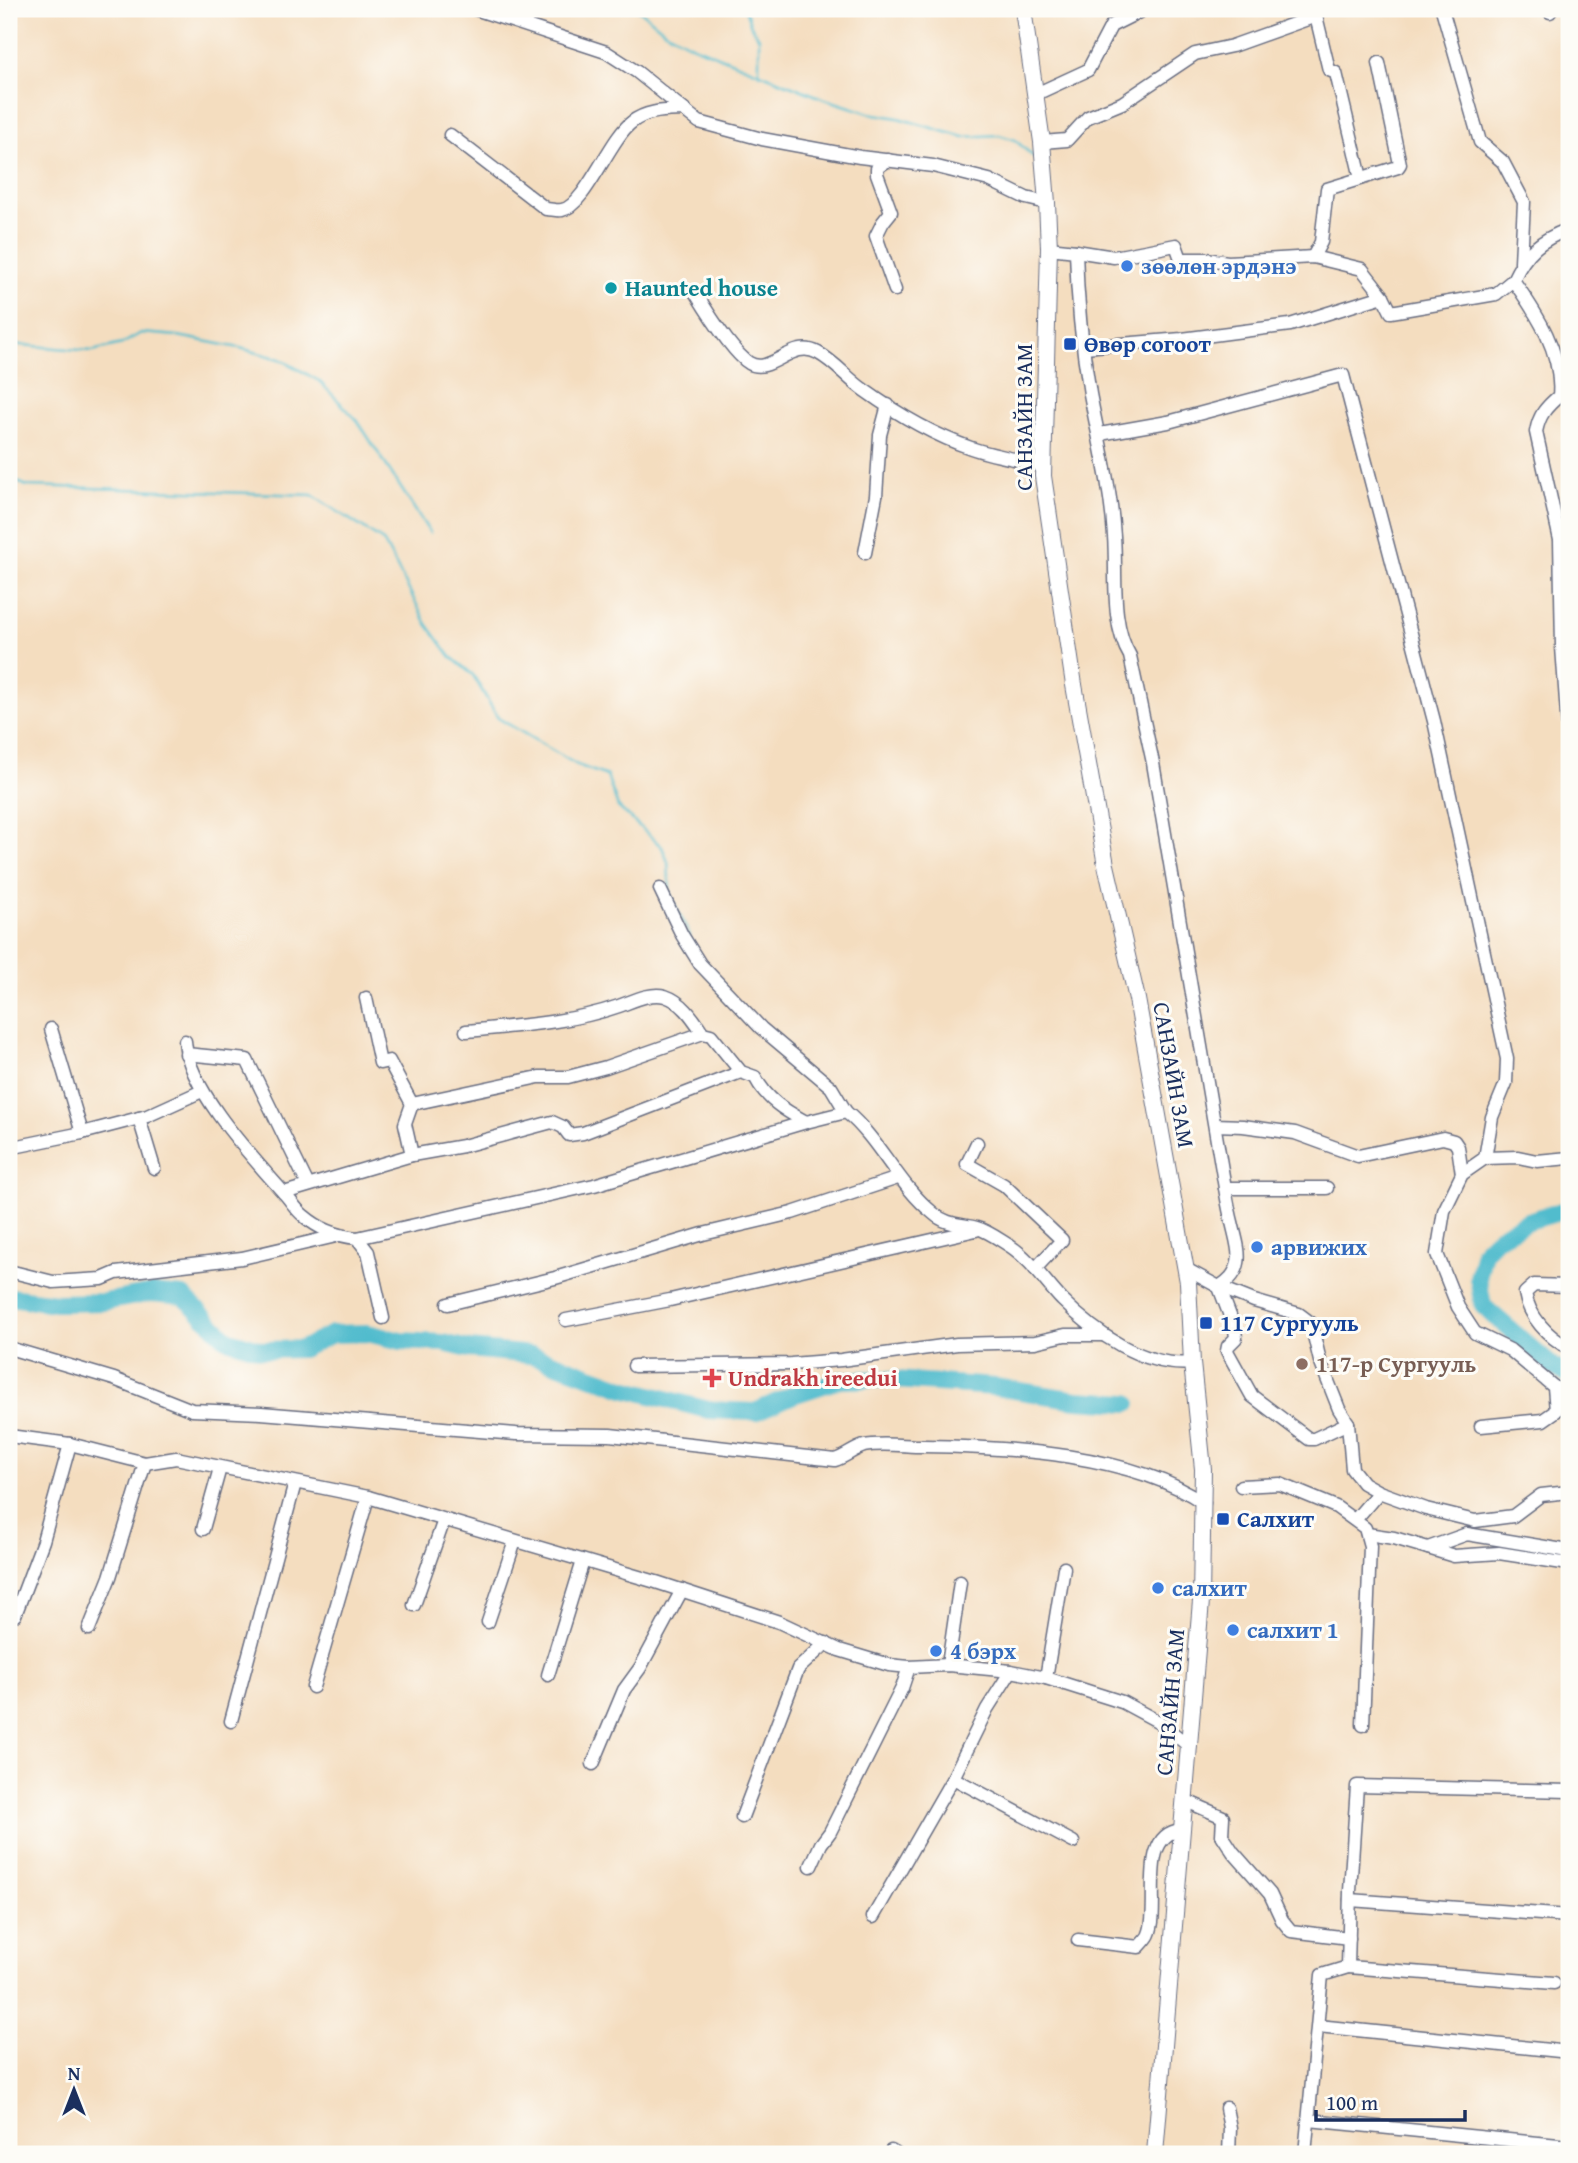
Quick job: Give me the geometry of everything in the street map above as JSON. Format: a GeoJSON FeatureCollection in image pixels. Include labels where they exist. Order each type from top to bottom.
{"type":"FeatureCollection","features":[{"type":"Feature","properties":{"kind":"main road","name":"САНЗАЙН ЗАМ"},"geometry":{"type":"LineString","coordinates":[[1023,9],[1042,142],[1049,248],[1043,476],[1074,685],[1104,852],[1137,999],[1186,1269],[1203,1469],[1201,1601],[1155,2154]]}},
{"type":"Feature","properties":{"kind":"street"},"geometry":{"type":"LineString","coordinates":[[475,9],[606,52],[637,72],[699,122],[762,139],[933,166],[989,180],[1026,198],[1047,203]]}},
{"type":"Feature","properties":{"kind":"street"},"geometry":{"type":"LineString","coordinates":[[1036,94],[1088,70],[1111,26],[1142,9]]}},
{"type":"Feature","properties":{"kind":"street"},"geometry":{"type":"LineString","coordinates":[[1442,9],[1480,142],[1503,162],[1524,202],[1521,262]]}},
{"type":"Feature","properties":{"kind":"street"},"geometry":{"type":"LineString","coordinates":[[1042,142],[1067,140],[1088,117],[1122,103],[1195,54],[1232,46],[1317,16],[1329,70],[1336,73],[1361,178]]}},
{"type":"Feature","properties":{"kind":"street"},"geometry":{"type":"LineString","coordinates":[[1313,257],[1321,242],[1327,189],[1401,164],[1379,63]]}},
{"type":"Feature","properties":{"kind":"street"},"geometry":{"type":"LineString","coordinates":[[450,135],[546,209],[563,210],[575,204],[608,151],[631,122],[651,112],[684,110]]}},
{"type":"Feature","properties":{"kind":"street"},"geometry":{"type":"LineString","coordinates":[[888,160],[877,168],[877,174],[891,212],[876,236],[895,290]]}},
{"type":"Feature","properties":{"kind":"street"},"geometry":{"type":"LineString","coordinates":[[1049,248],[1114,257],[1175,244],[1181,259],[1228,262],[1313,257],[1362,270],[1383,296],[1391,312],[1496,294],[1513,280],[1521,262],[1545,238],[1569,229]]}},
{"type":"Feature","properties":{"kind":"street"},"geometry":{"type":"LineString","coordinates":[[1076,251],[1078,306],[1114,536],[1114,578],[1122,644],[1129,656],[1153,763],[1225,1188],[1240,1252],[1236,1271],[1230,1281],[1219,1287]]}},
{"type":"Feature","properties":{"kind":"street"},"geometry":{"type":"LineString","coordinates":[[1513,280],[1545,329],[1560,381],[1559,396],[1538,420],[1536,432],[1560,540],[1562,647],[1569,743]]}},
{"type":"Feature","properties":{"kind":"street"},"geometry":{"type":"LineString","coordinates":[[695,292],[745,361],[754,366],[763,366],[800,348],[818,352],[862,389],[919,424],[971,448],[1044,465]]}},
{"type":"Feature","properties":{"kind":"street"},"geometry":{"type":"LineString","coordinates":[[1084,347],[1182,339],[1290,325],[1383,296]]}},
{"type":"Feature","properties":{"kind":"street"},"geometry":{"type":"LineString","coordinates":[[1100,434],[1168,422],[1343,375],[1434,721],[1507,1059],[1506,1083],[1492,1117],[1485,1158]]}},
{"type":"Feature","properties":{"kind":"street"},"geometry":{"type":"LineString","coordinates":[[866,553],[876,495],[880,435],[888,405]]}},
{"type":"Feature","properties":{"kind":"street"},"geometry":{"type":"LineString","coordinates":[[660,889],[682,935],[700,964],[761,1028],[831,1087],[846,1112],[857,1121],[898,1178],[932,1213],[945,1222],[980,1229],[1013,1248],[1062,1300],[1102,1335],[1150,1358],[1178,1364],[1192,1363]]}},
{"type":"Feature","properties":{"kind":"street"},"geometry":{"type":"LineString","coordinates":[[466,1031],[534,1025],[611,1009],[650,995],[661,995],[688,1011],[703,1033]]}},
{"type":"Feature","properties":{"kind":"street"},"geometry":{"type":"LineString","coordinates":[[366,998],[380,1063],[389,1061],[412,1104],[405,1124],[412,1155]]}},
{"type":"Feature","properties":{"kind":"street"},"geometry":{"type":"LineString","coordinates":[[51,1029],[82,1133]]}},
{"type":"Feature","properties":{"kind":"street"},"geometry":{"type":"LineString","coordinates":[[412,1104],[539,1077],[568,1077],[606,1067],[703,1033],[711,1035],[741,1072],[755,1077],[778,1107],[806,1122]]}},
{"type":"Feature","properties":{"kind":"street"},"geometry":{"type":"LineString","coordinates":[[185,1041],[186,1054],[202,1091],[251,1158],[303,1216],[336,1236]]}},
{"type":"Feature","properties":{"kind":"street"},"geometry":{"type":"LineString","coordinates":[[186,1054],[247,1060],[308,1185]]}},
{"type":"Feature","properties":{"kind":"street"},"geometry":{"type":"LineString","coordinates":[[285,1194],[412,1155],[463,1146],[552,1122],[564,1127],[569,1135],[576,1135],[741,1072]]}},
{"type":"Feature","properties":{"kind":"street"},"geometry":{"type":"LineString","coordinates":[[9,1148],[139,1118],[202,1091]]}},
{"type":"Feature","properties":{"kind":"street"},"geometry":{"type":"LineString","coordinates":[[9,1271],[53,1282],[102,1279],[116,1273],[242,1258],[336,1236],[357,1238],[594,1185],[846,1112]]}},
{"type":"Feature","properties":{"kind":"street"},"geometry":{"type":"LineString","coordinates":[[139,1118],[154,1168]]}},
{"type":"Feature","properties":{"kind":"street"},"geometry":{"type":"LineString","coordinates":[[1215,1125],[1295,1133],[1358,1156],[1443,1138],[1454,1141],[1458,1147],[1462,1174]]}},
{"type":"Feature","properties":{"kind":"street"},"geometry":{"type":"LineString","coordinates":[[977,1143],[967,1164],[1004,1185],[1062,1240],[1035,1269]]}},
{"type":"Feature","properties":{"kind":"street"},"geometry":{"type":"LineString","coordinates":[[1569,1158],[1537,1161],[1518,1157],[1485,1158],[1462,1174],[1444,1211],[1437,1254],[1458,1307],[1475,1333],[1510,1350],[1569,1397]]}},
{"type":"Feature","properties":{"kind":"street"},"geometry":{"type":"LineString","coordinates":[[448,1304],[555,1278],[703,1234],[792,1213],[898,1178]]}},
{"type":"Feature","properties":{"kind":"street"},"geometry":{"type":"LineString","coordinates":[[1225,1188],[1328,1188]]}},
{"type":"Feature","properties":{"kind":"street"},"geometry":{"type":"LineString","coordinates":[[566,1320],[694,1295],[980,1229]]}},
{"type":"Feature","properties":{"kind":"street"},"geometry":{"type":"LineString","coordinates":[[357,1238],[368,1252],[383,1318]]}},
{"type":"Feature","properties":{"kind":"street"},"geometry":{"type":"LineString","coordinates":[[1186,1269],[1219,1287],[1254,1301],[1299,1314],[1311,1323],[1320,1361],[1339,1409],[1348,1423],[1352,1469],[1363,1483],[1379,1492],[1426,1509],[1475,1521],[1513,1516],[1541,1495],[1569,1492]]}},
{"type":"Feature","properties":{"kind":"street"},"geometry":{"type":"LineString","coordinates":[[1569,1286],[1534,1285],[1525,1293],[1528,1308],[1555,1340],[1569,1348]]}},
{"type":"Feature","properties":{"kind":"street"},"geometry":{"type":"LineString","coordinates":[[1219,1287],[1235,1329],[1236,1338],[1227,1352],[1252,1396],[1307,1438],[1314,1439],[1348,1423]]}},
{"type":"Feature","properties":{"kind":"street"},"geometry":{"type":"LineString","coordinates":[[634,1366],[791,1364],[957,1344],[1035,1342],[1065,1335],[1102,1335]]}},
{"type":"Feature","properties":{"kind":"street"},"geometry":{"type":"LineString","coordinates":[[9,1348],[114,1379],[192,1410],[261,1413],[516,1434],[610,1435],[835,1460],[865,1446],[939,1446],[1020,1451],[1088,1459],[1167,1482],[1204,1503]]}},
{"type":"Feature","properties":{"kind":"street"},"geometry":{"type":"LineString","coordinates":[[1480,1426],[1543,1420],[1556,1410],[1555,1387]]}},
{"type":"Feature","properties":{"kind":"street"},"geometry":{"type":"LineString","coordinates":[[9,1436],[70,1444],[145,1463],[176,1458],[368,1497],[682,1590],[779,1622],[839,1650],[876,1661],[909,1667],[948,1665],[1011,1671],[1046,1678],[1122,1702],[1159,1722],[1189,1746]]}},
{"type":"Feature","properties":{"kind":"street"},"geometry":{"type":"LineString","coordinates":[[15,1615],[43,1541],[70,1444]]}},
{"type":"Feature","properties":{"kind":"street"},"geometry":{"type":"LineString","coordinates":[[89,1629],[110,1577],[145,1463]]}},
{"type":"Feature","properties":{"kind":"street"},"geometry":{"type":"LineString","coordinates":[[203,1529],[220,1468]]}},
{"type":"Feature","properties":{"kind":"street"},"geometry":{"type":"LineString","coordinates":[[231,1721],[295,1483]]}},
{"type":"Feature","properties":{"kind":"street"},"geometry":{"type":"LineString","coordinates":[[1241,1486],[1280,1484],[1336,1507],[1365,1528],[1370,1546],[1363,1725]]}},
{"type":"Feature","properties":{"kind":"street"},"geometry":{"type":"LineString","coordinates":[[1355,1520],[1379,1492]]}},
{"type":"Feature","properties":{"kind":"street"},"geometry":{"type":"LineString","coordinates":[[313,1687],[368,1497]]}},
{"type":"Feature","properties":{"kind":"street"},"geometry":{"type":"LineString","coordinates":[[414,1605],[444,1520]]}},
{"type":"Feature","properties":{"kind":"street"},"geometry":{"type":"LineString","coordinates":[[1367,1534],[1394,1538],[1454,1556],[1499,1553],[1569,1564]]}},
{"type":"Feature","properties":{"kind":"street"},"geometry":{"type":"LineString","coordinates":[[1428,1548],[1466,1534],[1569,1551]]}},
{"type":"Feature","properties":{"kind":"street"},"geometry":{"type":"LineString","coordinates":[[488,1622],[515,1541]]}},
{"type":"Feature","properties":{"kind":"street"},"geometry":{"type":"LineString","coordinates":[[548,1675],[583,1561]]}},
{"type":"Feature","properties":{"kind":"street"},"geometry":{"type":"LineString","coordinates":[[1046,1678],[1064,1568]]}},
{"type":"Feature","properties":{"kind":"street"},"geometry":{"type":"LineString","coordinates":[[948,1665],[960,1582]]}},
{"type":"Feature","properties":{"kind":"street"},"geometry":{"type":"LineString","coordinates":[[593,1764],[624,1690],[640,1668],[682,1590]]}},
{"type":"Feature","properties":{"kind":"street"},"geometry":{"type":"LineString","coordinates":[[742,1817],[798,1670],[826,1643]]}},
{"type":"Feature","properties":{"kind":"street"},"geometry":{"type":"LineString","coordinates":[[811,1866],[902,1688],[909,1667]]}},
{"type":"Feature","properties":{"kind":"street"},"geometry":{"type":"LineString","coordinates":[[873,1917],[1011,1671]]}},
{"type":"Feature","properties":{"kind":"street"},"geometry":{"type":"LineString","coordinates":[[953,1778],[1073,1842]]}},
{"type":"Feature","properties":{"kind":"street"},"geometry":{"type":"LineString","coordinates":[[1348,1967],[1357,1786],[1569,1791]]}},
{"type":"Feature","properties":{"kind":"street"},"geometry":{"type":"LineString","coordinates":[[1184,1800],[1223,1817],[1222,1835],[1233,1852],[1270,1894],[1282,1920],[1291,1931],[1349,1938]]}},
{"type":"Feature","properties":{"kind":"street"},"geometry":{"type":"LineString","coordinates":[[1077,1940],[1139,1947],[1149,1934],[1154,1862],[1161,1840],[1174,1831],[1181,1830]]}},
{"type":"Feature","properties":{"kind":"street"},"geometry":{"type":"LineString","coordinates":[[1350,1900],[1569,1916]]}},
{"type":"Feature","properties":{"kind":"street"},"geometry":{"type":"LineString","coordinates":[[1306,2154],[1322,1975],[1348,1967],[1553,1983]]}},
{"type":"Feature","properties":{"kind":"street"},"geometry":{"type":"LineString","coordinates":[[1318,2026],[1569,2052]]}},
{"type":"Feature","properties":{"kind":"street"},"geometry":{"type":"LineString","coordinates":[[1226,2108],[1230,2127],[1229,2154]]}},
{"type":"Feature","properties":{"kind":"street"},"geometry":{"type":"LineString","coordinates":[[1309,2120],[1569,2146]]}},
{"type":"Feature","properties":{"kind":"waterway"},"geometry":{"type":"LineString","coordinates":[[638,9],[665,31],[691,45],[822,98],[963,137],[999,135],[1015,140],[1036,159]]}},
{"type":"Feature","properties":{"kind":"waterway"},"geometry":{"type":"LineString","coordinates":[[745,9],[759,38],[759,74]]}},
{"type":"Feature","properties":{"kind":"waterway"},"geometry":{"type":"LineString","coordinates":[[9,344],[92,351],[122,344],[141,333],[178,336],[280,359],[319,381],[357,420],[430,533]]}},
{"type":"Feature","properties":{"kind":"waterway"},"geometry":{"type":"LineString","coordinates":[[9,478],[27,486],[312,495],[383,541],[427,624],[451,657],[473,675],[498,718],[577,765],[607,776],[618,807],[662,847],[668,862],[670,895],[690,936]]}},
{"type":"Feature","properties":{"kind":"waterway"},"geometry":{"type":"LineString","coordinates":[[1569,1209],[1528,1221],[1497,1238],[1484,1251],[1478,1278],[1483,1306],[1552,1366],[1569,1375]]}},
{"type":"Feature","properties":{"kind":"waterway"},"geometry":{"type":"LineString","coordinates":[[9,1297],[56,1303],[104,1302],[152,1293],[183,1296],[227,1339],[262,1350],[302,1349],[332,1334],[367,1333],[401,1341],[443,1343],[469,1349],[532,1355],[624,1388],[708,1410],[755,1412],[793,1395],[839,1380],[881,1379],[995,1387],[1077,1400],[1128,1403]]}},
{"type":"Feature","properties":{"kind":"place","name":"зөөлөн эрдэнэ"},"geometry":{"type":"Point","coordinates":[1127,266]}},
{"type":"Feature","properties":{"kind":"place","name":"Haunted house"},"geometry":{"type":"Point","coordinates":[611,288]}},
{"type":"Feature","properties":{"kind":"place","name":"Өвөр согоот"},"geometry":{"type":"Point","coordinates":[1070,344]}},
{"type":"Feature","properties":{"kind":"place","name":"арвижих"},"geometry":{"type":"Point","coordinates":[1257,1247]}},
{"type":"Feature","properties":{"kind":"place","name":"117 Сургууль"},"geometry":{"type":"Point","coordinates":[1206,1323]}},
{"type":"Feature","properties":{"kind":"place","name":"117-р Сургууль"},"geometry":{"type":"Point","coordinates":[1302,1364]}},
{"type":"Feature","properties":{"kind":"place","name":"Undrakh ireedui"},"geometry":{"type":"Point","coordinates":[712,1378]}},
{"type":"Feature","properties":{"kind":"place","name":"Салхит"},"geometry":{"type":"Point","coordinates":[1223,1519]}},
{"type":"Feature","properties":{"kind":"place","name":"салхит"},"geometry":{"type":"Point","coordinates":[1158,1588]}},
{"type":"Feature","properties":{"kind":"place","name":"салхит 1"},"geometry":{"type":"Point","coordinates":[1233,1630]}},
{"type":"Feature","properties":{"kind":"place","name":"4 бэрх"},"geometry":{"type":"Point","coordinates":[936,1651]}}]}
